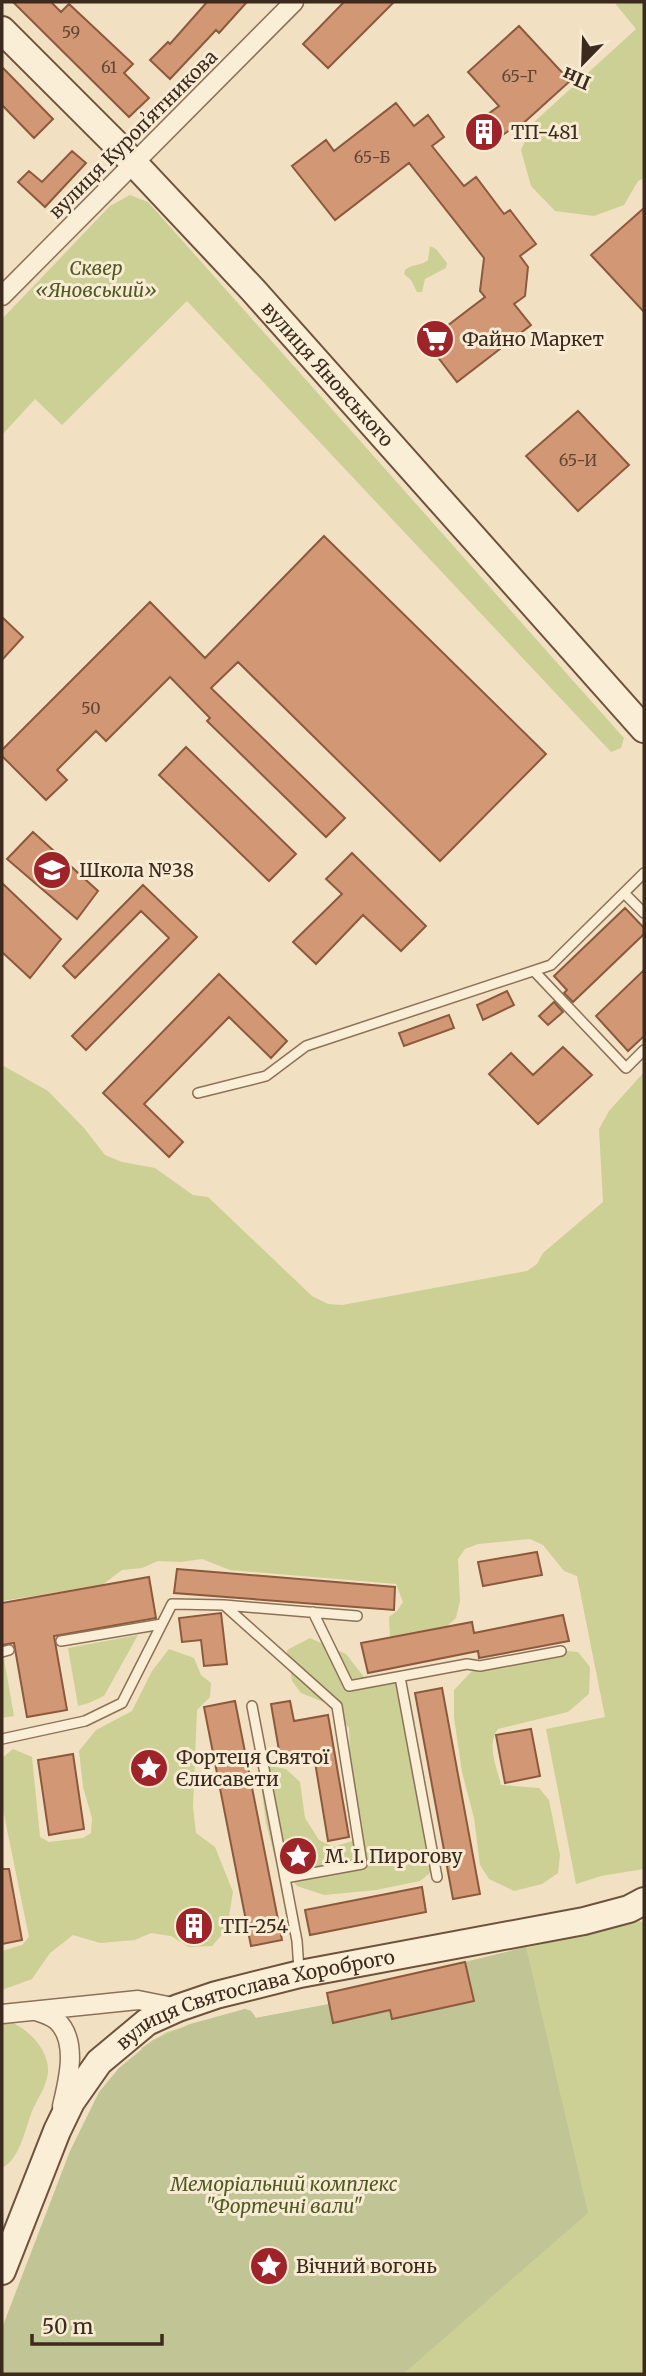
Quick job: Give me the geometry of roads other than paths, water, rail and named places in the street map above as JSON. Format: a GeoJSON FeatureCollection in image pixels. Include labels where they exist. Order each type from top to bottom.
{"type":"FeatureCollection","features":[{"type":"Feature","properties":{"kind":"main road","name":"вулиця Яновського"},"geometry":{"type":"LineString","coordinates":[[2,30],[134,162],[337,383],[644,729]]}},
{"type":"Feature","properties":{"kind":"main road","name":"вулиця Святослава Хороброго"},"geometry":{"type":"LineString","coordinates":[[2,2271],[57,2130],[80,2087],[99,2062],[147,2022],[216,1995],[300,1974],[584,1921],[629,1909],[644,1901]]}},
{"type":"Feature","properties":{"kind":"street","name":"вулиця Куропʼятникова"},"geometry":{"type":"LineString","coordinates":[[2,296],[294,2]]}},
{"type":"Feature","properties":{"kind":"street"},"geometry":{"type":"LineString","coordinates":[[2,2014],[138,2000],[178,2008]]}},
{"type":"Feature","properties":{"kind":"street"},"geometry":{"type":"LineString","coordinates":[[36,2011],[56,2020],[67,2037],[69,2074],[57,2130]]}},
{"type":"Feature","properties":{"kind":"lane"},"geometry":{"type":"LineString","coordinates":[[198,1093],[266,1076],[306,1046],[551,965],[644,873]]}},
{"type":"Feature","properties":{"kind":"lane"},"geometry":{"type":"LineString","coordinates":[[624,893],[644,913]]}},
{"type":"Feature","properties":{"kind":"lane"},"geometry":{"type":"LineString","coordinates":[[534,971],[626,1068],[644,1050]]}},
{"type":"Feature","properties":{"kind":"lane"},"geometry":{"type":"LineString","coordinates":[[2,1739],[85,1721],[122,1703],[172,1604],[225,1605],[357,1616]]}},
{"type":"Feature","properties":{"kind":"lane"},"geometry":{"type":"LineString","coordinates":[[225,1605],[337,1706],[362,1864],[285,1878]]}},
{"type":"Feature","properties":{"kind":"lane"},"geometry":{"type":"LineString","coordinates":[[313,1612],[349,1686],[467,1664],[480,1666],[561,1651]]}},
{"type":"Feature","properties":{"kind":"lane"},"geometry":{"type":"LineString","coordinates":[[61,1641],[162,1624]]}},
{"type":"Feature","properties":{"kind":"lane"},"geometry":{"type":"LineString","coordinates":[[400,1676],[438,1877]]}},
{"type":"Feature","properties":{"kind":"lane"},"geometry":{"type":"LineString","coordinates":[[252,1706],[297,1941],[300,1974]]}},
{"type":"Feature","properties":{"kind":"place","name":"ТП-481"},"geometry":{"type":"Point","coordinates":[484,132]}},
{"type":"Feature","properties":{"kind":"place","name":"Файно Маркет"},"geometry":{"type":"Point","coordinates":[435,339]}},
{"type":"Feature","properties":{"kind":"place","name":"Школа №38"},"geometry":{"type":"Point","coordinates":[52,870]}},
{"type":"Feature","properties":{"kind":"place","name":"Фортеця Святої Єлисавети"},"geometry":{"type":"Point","coordinates":[149,1768]}},
{"type":"Feature","properties":{"kind":"place","name":"М. І. Пирогову"},"geometry":{"type":"Point","coordinates":[298,1856]}},
{"type":"Feature","properties":{"kind":"place","name":"ТП-254"},"geometry":{"type":"Point","coordinates":[194,1926]}},
{"type":"Feature","properties":{"kind":"place","name":"Вічний вогонь"},"geometry":{"type":"Point","coordinates":[269,2266]}},
{"type":"Feature","properties":{"kind":"park label","name":"Сквер «Яновський»"},"geometry":{"type":"Point","coordinates":[96,279]}},
{"type":"Feature","properties":{"kind":"park label","name":"Меморіальний комплекс \"Фортечні вали\""},"geometry":{"type":"Point","coordinates":[284,2195]}}]}
